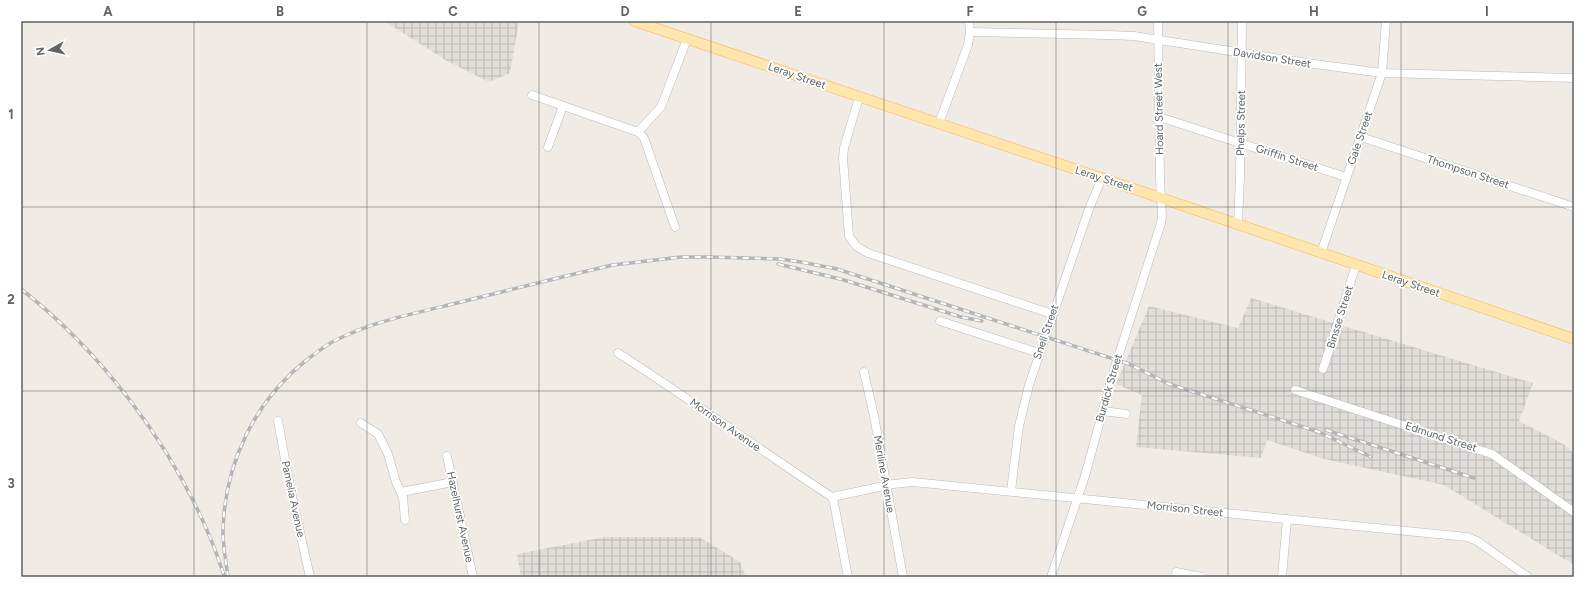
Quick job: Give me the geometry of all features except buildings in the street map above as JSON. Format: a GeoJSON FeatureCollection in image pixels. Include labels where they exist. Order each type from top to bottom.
{"type":"FeatureCollection","features":[{"type":"Feature","properties":{"kind":"main road","name":"Leray Street"},"geometry":{"type":"LineString","coordinates":[[634,21],[1574,338]]}},
{"type":"Feature","properties":{"kind":"street"},"geometry":{"type":"LineString","coordinates":[[939,124],[968,46],[970,32],[969,21]]}},
{"type":"Feature","properties":{"kind":"street","name":"Hoard Street West"},"geometry":{"type":"LineString","coordinates":[[1158,21],[1161,198]]}},
{"type":"Feature","properties":{"kind":"street","name":"Phelps Street"},"geometry":{"type":"LineString","coordinates":[[1238,224],[1242,21]]}},
{"type":"Feature","properties":{"kind":"street","name":"Gale Street"},"geometry":{"type":"LineString","coordinates":[[1321,253],[1382,73],[1386,21]]}},
{"type":"Feature","properties":{"kind":"street","name":"Davidson Street"},"geometry":{"type":"LineString","coordinates":[[970,32],[1108,35],[1158,40],[1382,73],[1574,78]]}},
{"type":"Feature","properties":{"kind":"street"},"geometry":{"type":"LineString","coordinates":[[638,132],[661,107],[687,38]]}},
{"type":"Feature","properties":{"kind":"street"},"geometry":{"type":"LineString","coordinates":[[532,95],[638,132],[644,138],[675,227]]}},
{"type":"Feature","properties":{"kind":"street"},"geometry":{"type":"LineString","coordinates":[[859,96],[844,148],[843,158],[849,236],[856,246],[868,253],[1052,314]]}},
{"type":"Feature","properties":{"kind":"street"},"geometry":{"type":"LineString","coordinates":[[548,147],[562,106]]}},
{"type":"Feature","properties":{"kind":"street","name":"Griffin Street"},"geometry":{"type":"LineString","coordinates":[[1159,117],[1346,177]]}},
{"type":"Feature","properties":{"kind":"street","name":"Thompson Street"},"geometry":{"type":"LineString","coordinates":[[1361,137],[1574,207]]}},
{"type":"Feature","properties":{"kind":"street","name":"Snell Street"},"geometry":{"type":"LineString","coordinates":[[1011,491],[1019,426],[1029,385],[1089,209],[1102,178]]}},
{"type":"Feature","properties":{"kind":"street","name":"Burdick Street"},"geometry":{"type":"LineString","coordinates":[[1051,577],[1078,499],[1115,365],[1161,223],[1161,198]]}},
{"type":"Feature","properties":{"kind":"street","name":"Binsse Street"},"geometry":{"type":"LineString","coordinates":[[1323,369],[1356,265]]}},
{"type":"Feature","properties":{"kind":"street"},"geometry":{"type":"LineString","coordinates":[[940,321],[1039,353]]}},
{"type":"Feature","properties":{"kind":"street","name":"Morrison Avenue"},"geometry":{"type":"LineString","coordinates":[[618,353],[832,497]]}},
{"type":"Feature","properties":{"kind":"street","name":"Meriline Avenue"},"geometry":{"type":"LineString","coordinates":[[864,372],[874,416],[903,577]]}},
{"type":"Feature","properties":{"kind":"street","name":"Edmund Street"},"geometry":{"type":"LineString","coordinates":[[1295,390],[1492,454],[1574,512]]}},
{"type":"Feature","properties":{"kind":"street"},"geometry":{"type":"LineString","coordinates":[[1103,411],[1126,414]]}},
{"type":"Feature","properties":{"kind":"street","name":"Pamelia Avenue"},"geometry":{"type":"LineString","coordinates":[[278,421],[290,492],[310,577]]}},
{"type":"Feature","properties":{"kind":"street"},"geometry":{"type":"LineString","coordinates":[[361,423],[378,434],[381,438],[388,454],[396,482],[401,492],[405,520]]}},
{"type":"Feature","properties":{"kind":"street","name":"Hazelhurst Avenue"},"geometry":{"type":"LineString","coordinates":[[447,456],[473,577]]}},
{"type":"Feature","properties":{"kind":"street"},"geometry":{"type":"LineString","coordinates":[[401,492],[453,482]]}},
{"type":"Feature","properties":{"kind":"street","name":"Morrison Street"},"geometry":{"type":"LineString","coordinates":[[832,497],[913,482],[1467,537],[1477,541],[1528,577]]}},
{"type":"Feature","properties":{"kind":"street"},"geometry":{"type":"LineString","coordinates":[[832,497],[848,577]]}},
{"type":"Feature","properties":{"kind":"street"},"geometry":{"type":"LineString","coordinates":[[1282,577],[1287,519]]}},
{"type":"Feature","properties":{"kind":"street"},"geometry":{"type":"LineString","coordinates":[[1176,572],[1202,577]]}},
{"type":"Feature","properties":{"kind":"shaded area"},"geometry":{"type":"Polygon","coordinates":[[[386,21],[519,21],[510,73],[489,82],[447,61],[386,21]]]}},
{"type":"Feature","properties":{"kind":"shaded area"},"geometry":{"type":"Polygon","coordinates":[[[1251,298],[1533,383],[1519,421],[1565,445],[1574,453],[1574,565],[1444,485],[1324,459],[1267,440],[1261,458],[1136,447],[1142,395],[1116,384],[1149,306],[1238,328],[1251,298]]]}},
{"type":"Feature","properties":{"kind":"shaded area"},"geometry":{"type":"Polygon","coordinates":[[[605,537],[699,537],[740,562],[746,577],[521,577],[517,554],[605,537]]]}},
{"type":"Feature","properties":{"kind":"railway"},"geometry":{"type":"LineString","coordinates":[[228,577],[223,532],[229,482],[236,458],[246,435],[272,394],[289,375],[329,344],[350,333],[411,314],[613,265],[681,257],[780,259],[837,269],[1129,364],[1169,384],[1319,432],[1371,457]]}},
{"type":"Feature","properties":{"kind":"railway"},"geometry":{"type":"LineString","coordinates":[[778,264],[844,280],[961,317],[982,321]]}},
{"type":"Feature","properties":{"kind":"railway"},"geometry":{"type":"LineString","coordinates":[[21,289],[78,341],[130,400],[174,466],[193,500],[211,540],[224,575]]}},
{"type":"Feature","properties":{"kind":"railway"},"geometry":{"type":"LineString","coordinates":[[1326,430],[1474,478]]}}]}
